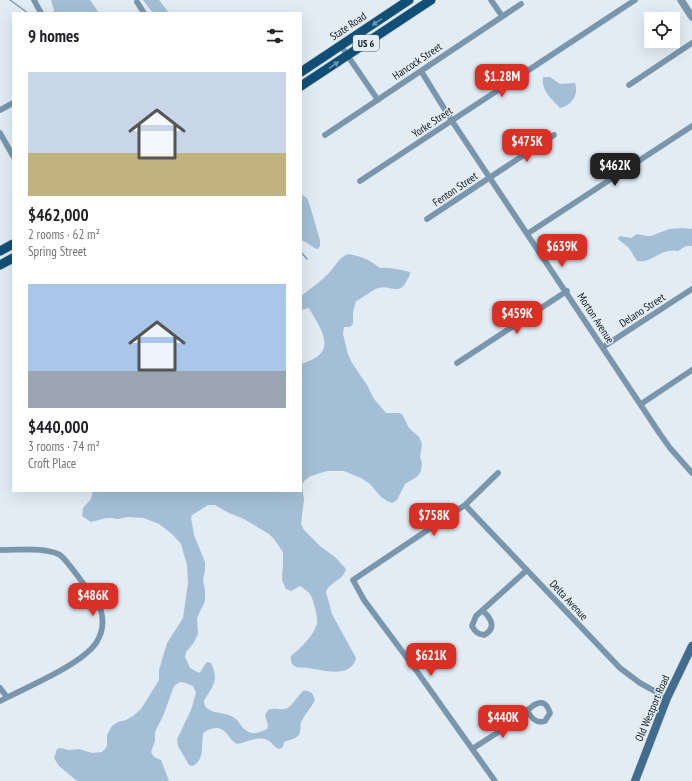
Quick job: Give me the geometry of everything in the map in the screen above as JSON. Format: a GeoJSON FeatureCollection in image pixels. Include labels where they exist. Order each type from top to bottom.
{"type":"FeatureCollection","features":[{"type":"Feature","properties":{"kind":"main road","name":"State Road"},"geometry":{"type":"LineString","coordinates":[[302,71],[409,0]]}},
{"type":"Feature","properties":{"kind":"main road","name":"US 6"},"geometry":{"type":"LineString","coordinates":[[302,85],[431,0]]}},
{"type":"Feature","properties":{"kind":"main road"},"geometry":{"type":"LineString","coordinates":[[0,251],[12,245]]}},
{"type":"Feature","properties":{"kind":"main road"},"geometry":{"type":"LineString","coordinates":[[0,265],[12,259]]}},
{"type":"Feature","properties":{"kind":"main road","name":"Old Westport Road"},"geometry":{"type":"LineString","coordinates":[[635,781],[667,698],[692,646]]}},
{"type":"Feature","properties":{"kind":"street"},"geometry":{"type":"LineString","coordinates":[[34,0],[40,12]]}},
{"type":"Feature","properties":{"kind":"street"},"geometry":{"type":"LineString","coordinates":[[491,0],[502,16]]}},
{"type":"Feature","properties":{"kind":"street","name":"Yorke Street"},"geometry":{"type":"LineString","coordinates":[[360,181],[635,0]]}},
{"type":"Feature","properties":{"kind":"street"},"geometry":{"type":"LineString","coordinates":[[681,0],[692,17]]}},
{"type":"Feature","properties":{"kind":"street"},"geometry":{"type":"LineString","coordinates":[[137,2],[143,12]]}},
{"type":"Feature","properties":{"kind":"street","name":"Hancock Street"},"geometry":{"type":"LineString","coordinates":[[325,135],[521,4]]}},
{"type":"Feature","properties":{"kind":"street"},"geometry":{"type":"LineString","coordinates":[[630,85],[692,43]]}},
{"type":"Feature","properties":{"kind":"street"},"geometry":{"type":"LineString","coordinates":[[341,46],[378,100]]}},
{"type":"Feature","properties":{"kind":"street","name":"Morton Avenue"},"geometry":{"type":"LineString","coordinates":[[421,71],[452,121],[567,291],[670,448],[692,473]]}},
{"type":"Feature","properties":{"kind":"street"},"geometry":{"type":"LineString","coordinates":[[0,110],[12,104]]}},
{"type":"Feature","properties":{"kind":"street"},"geometry":{"type":"LineString","coordinates":[[527,234],[692,126]]}},
{"type":"Feature","properties":{"kind":"street"},"geometry":{"type":"LineString","coordinates":[[0,134],[12,154]]}},
{"type":"Feature","properties":{"kind":"street","name":"Fenton Street"},"geometry":{"type":"LineString","coordinates":[[427,219],[554,135]]}},
{"type":"Feature","properties":{"kind":"street","name":"Delano Street"},"geometry":{"type":"LineString","coordinates":[[603,347],[692,289]]}},
{"type":"Feature","properties":{"kind":"street"},"geometry":{"type":"LineString","coordinates":[[457,363],[567,291]]}},
{"type":"Feature","properties":{"kind":"street"},"geometry":{"type":"LineString","coordinates":[[641,404],[692,370]]}},
{"type":"Feature","properties":{"kind":"street"},"geometry":{"type":"LineString","coordinates":[[495,781],[364,600],[353,579],[430,530],[465,505],[498,472]]}},
{"type":"Feature","properties":{"kind":"street","name":"Delta Avenue"},"geometry":{"type":"LineString","coordinates":[[465,505],[620,668],[640,683],[667,698]]}},
{"type":"Feature","properties":{"kind":"street"},"geometry":{"type":"LineString","coordinates":[[0,550],[48,551],[61,556],[72,568],[101,610],[103,625],[96,643],[82,656],[64,668],[0,701]]}},
{"type":"Feature","properties":{"kind":"street"},"geometry":{"type":"LineString","coordinates":[[483,611],[527,570]]}},
{"type":"Feature","properties":{"kind":"street"},"geometry":{"type":"LineString","coordinates":[[0,688],[7,697]]}},
{"type":"Feature","properties":{"kind":"street"},"geometry":{"type":"LineString","coordinates":[[472,750],[527,710]]}},
{"type":"Feature","properties":{"kind":"shaded area"},"geometry":{"type":"Polygon","coordinates":[[[51,0],[90,0],[98,12],[53,12],[51,0]]]}},
{"type":"Feature","properties":{"kind":"shaded area"},"geometry":{"type":"Polygon","coordinates":[[[143,0],[159,0],[168,12],[152,12],[143,0]]]}},
{"type":"Feature","properties":{"kind":"shaded area"},"geometry":{"type":"Polygon","coordinates":[[[543,77],[550,77],[560,84],[575,83],[576,92],[574,99],[568,105],[560,108],[550,98],[545,90],[543,77]]]}},
{"type":"Feature","properties":{"kind":"shaded area"},"geometry":{"type":"Polygon","coordinates":[[[302,195],[307,198],[310,206],[320,240],[320,246],[318,249],[302,240],[302,195]]]}},
{"type":"Feature","properties":{"kind":"shaded area"},"geometry":{"type":"Polygon","coordinates":[[[669,229],[692,229],[692,246],[686,246],[678,251],[667,251],[642,261],[637,261],[629,248],[618,239],[620,236],[631,238],[637,234],[651,236],[669,229]]]}},
{"type":"Feature","properties":{"kind":"shaded area"},"geometry":{"type":"Polygon","coordinates":[[[348,254],[357,256],[380,268],[392,268],[410,272],[410,275],[401,288],[378,288],[356,301],[353,312],[353,324],[350,327],[344,327],[343,334],[352,363],[367,385],[374,399],[386,413],[402,414],[409,428],[419,437],[422,444],[420,457],[422,463],[421,471],[418,476],[405,484],[397,500],[392,503],[381,497],[370,484],[361,478],[344,471],[327,471],[311,476],[304,481],[302,485],[302,364],[318,356],[322,351],[324,339],[322,332],[309,308],[302,310],[302,295],[325,277],[339,260],[348,254]]]}},
{"type":"Feature","properties":{"kind":"shaded area"},"geometry":{"type":"Polygon","coordinates":[[[302,485],[304,499],[301,524],[304,530],[320,546],[335,557],[346,569],[342,576],[330,586],[326,592],[332,614],[356,658],[353,665],[348,669],[336,672],[296,667],[293,665],[291,656],[306,642],[313,633],[317,624],[317,616],[312,598],[307,591],[300,586],[291,591],[286,589],[282,580],[283,552],[269,534],[244,519],[215,505],[208,505],[192,515],[191,518],[194,535],[205,562],[203,580],[205,601],[197,618],[198,634],[193,644],[186,652],[185,657],[190,668],[199,673],[207,662],[211,663],[215,679],[211,690],[204,700],[205,706],[211,711],[234,717],[246,731],[251,733],[267,729],[268,726],[265,715],[268,710],[287,708],[303,691],[310,692],[315,700],[301,722],[300,734],[296,738],[284,742],[283,747],[279,749],[265,739],[237,744],[220,728],[211,729],[203,734],[202,753],[199,761],[192,766],[189,765],[178,746],[177,739],[191,710],[196,693],[193,686],[180,682],[174,686],[163,716],[155,732],[155,741],[151,752],[154,757],[161,760],[169,781],[77,781],[59,766],[54,758],[57,749],[79,749],[92,753],[102,752],[107,746],[107,735],[112,726],[133,716],[141,709],[159,680],[159,670],[167,643],[183,618],[188,583],[187,565],[181,544],[172,534],[159,524],[144,518],[106,518],[91,522],[82,516],[83,508],[91,499],[93,492],[302,492],[302,485]]]}},
{"type":"Feature","properties":{"kind":"waterway"},"geometry":{"type":"LineString","coordinates":[[10,0],[27,12]]}},
{"type":"Feature","properties":{"kind":"waterway"},"geometry":{"type":"LineString","coordinates":[[302,253],[307,259]]}}]}
